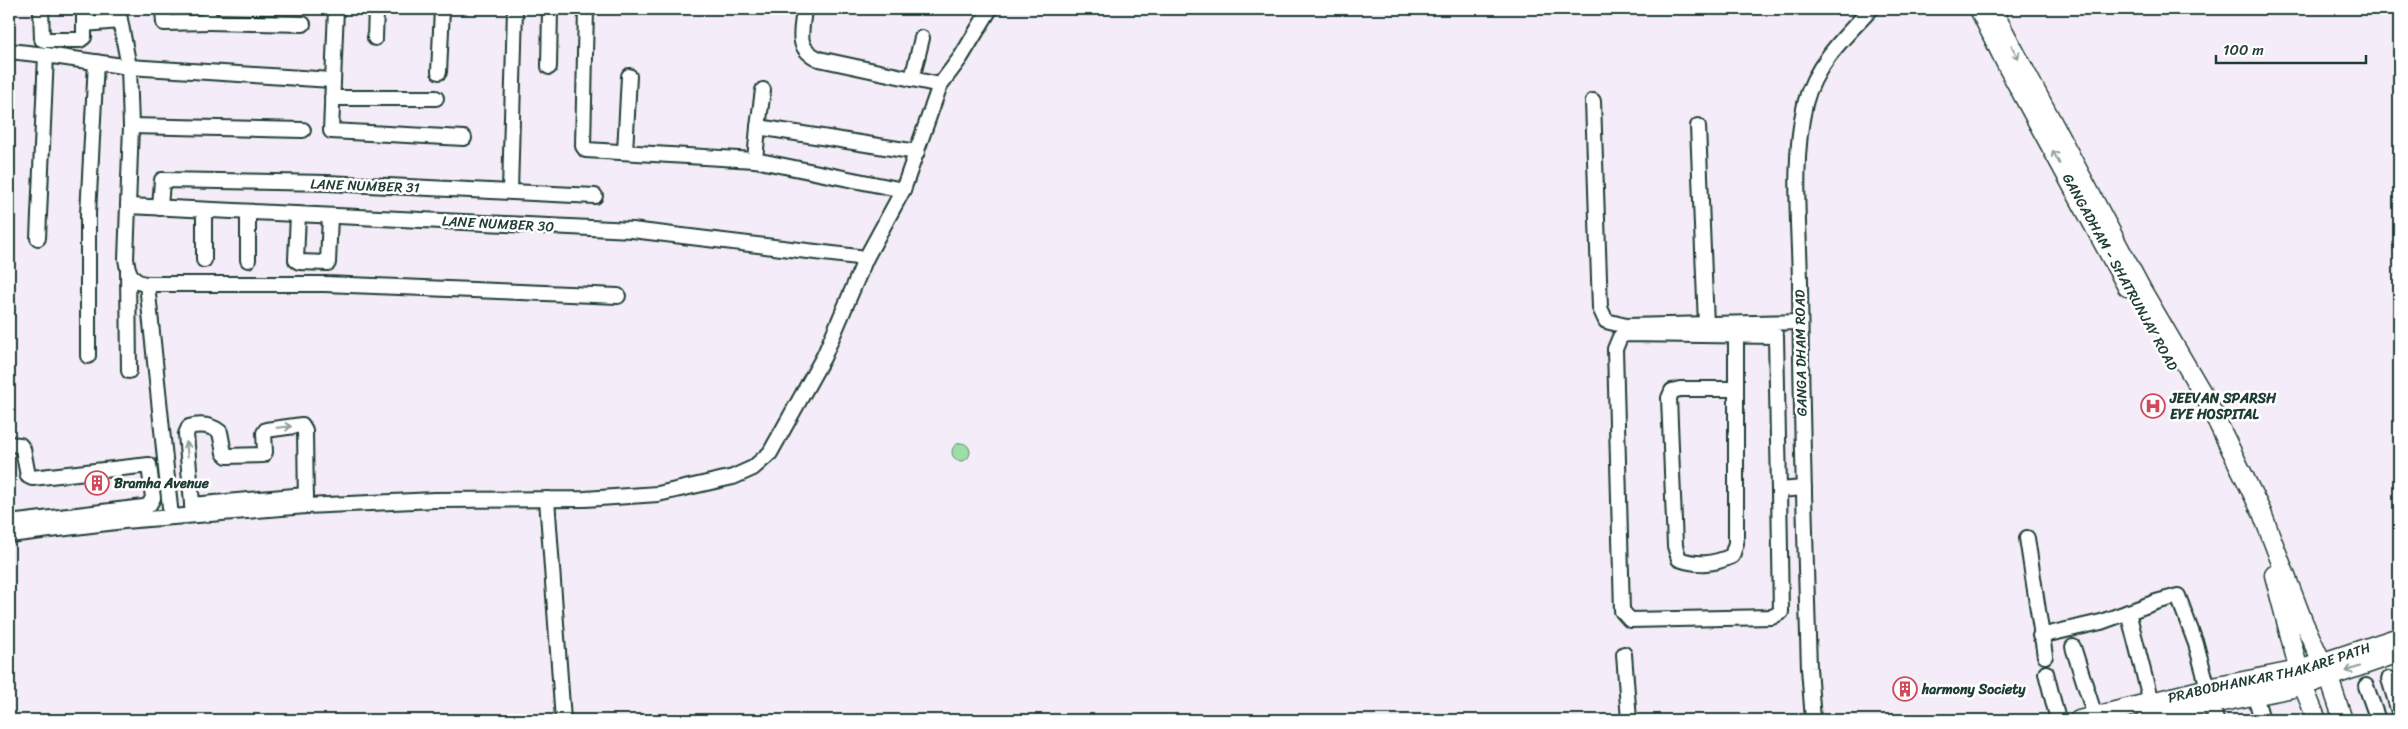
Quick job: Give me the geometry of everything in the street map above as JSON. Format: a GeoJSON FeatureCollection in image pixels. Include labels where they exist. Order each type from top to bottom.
{"type":"FeatureCollection","features":[{"type":"Feature","properties":{"kind":"main road","name":"GANGADHAM - SHATRUNJAY ROAD"},"geometry":{"type":"LineString","coordinates":[[1979,9],[2096,231],[2214,438],[2246,503],[2295,621]]}},
{"type":"Feature","properties":{"kind":"main road","name":"GANGADHAM - SHATRUNJAY ROAD"},"geometry":{"type":"LineString","coordinates":[[1992,9],[2142,290],[2207,401],[2262,513],[2295,621]]}},
{"type":"Feature","properties":{"kind":"main road"},"geometry":{"type":"LineString","coordinates":[[2295,621],[2326,670],[2343,720]]}},
{"type":"Feature","properties":{"kind":"main road"},"geometry":{"type":"LineString","coordinates":[[2295,621],[2301,678],[2317,720]]}},
{"type":"Feature","properties":{"kind":"main road","name":"PRABODHANKAR THAKARE PATH"},"geometry":{"type":"LineString","coordinates":[[2326,670],[2399,637]]}},
{"type":"Feature","properties":{"kind":"main road","name":"PRABODHANKAR THAKARE PATH"},"geometry":{"type":"LineString","coordinates":[[2087,718],[2151,702],[2212,704],[2326,670],[2399,653]]}},
{"type":"Feature","properties":{"kind":"main road","name":"PRABODHANKAR THAKARE PATH"},"geometry":{"type":"LineString","coordinates":[[2147,720],[2255,695],[2301,678]]}},
{"type":"Feature","properties":{"kind":"street"},"geometry":{"type":"LineString","coordinates":[[41,9],[42,39],[45,40],[80,40],[84,37],[84,9]]}},
{"type":"Feature","properties":{"kind":"street"},"geometry":{"type":"LineString","coordinates":[[164,9],[164,23],[208,16],[303,24]]}},
{"type":"Feature","properties":{"kind":"street"},"geometry":{"type":"LineString","coordinates":[[336,9],[331,131],[464,138]]}},
{"type":"Feature","properties":{"kind":"street"},"geometry":{"type":"LineString","coordinates":[[375,38],[376,9]]}},
{"type":"Feature","properties":{"kind":"street"},"geometry":{"type":"LineString","coordinates":[[439,72],[442,9]]}},
{"type":"Feature","properties":{"kind":"street"},"geometry":{"type":"LineString","coordinates":[[510,192],[515,9]]}},
{"type":"Feature","properties":{"kind":"street"},"geometry":{"type":"LineString","coordinates":[[549,67],[550,9]]}},
{"type":"Feature","properties":{"kind":"street"},"geometry":{"type":"LineString","coordinates":[[586,9],[583,146],[586,150],[755,160],[903,190]]}},
{"type":"Feature","properties":{"kind":"street"},"geometry":{"type":"LineString","coordinates":[[804,9],[801,42],[808,54],[819,59],[940,85]]}},
{"type":"Feature","properties":{"kind":"street"},"geometry":{"type":"LineString","coordinates":[[9,535],[170,517],[193,510],[306,501],[585,499],[658,494],[732,477],[753,468],[770,453],[802,399],[824,356],[866,258],[903,190],[940,85],[961,57],[990,9]]}},
{"type":"Feature","properties":{"kind":"street","name":"GANGA DHAM ROAD"},"geometry":{"type":"LineString","coordinates":[[1812,720],[1800,322],[1799,164],[1806,103],[1816,77],[1835,46],[1871,9]]}},
{"type":"Feature","properties":{"kind":"street"},"geometry":{"type":"LineString","coordinates":[[84,24],[119,15],[129,67],[131,126],[128,206],[129,371]]}},
{"type":"Feature","properties":{"kind":"street"},"geometry":{"type":"LineString","coordinates":[[912,79],[922,38]]}},
{"type":"Feature","properties":{"kind":"street"},"geometry":{"type":"LineString","coordinates":[[9,51],[129,67],[332,80]]}},
{"type":"Feature","properties":{"kind":"street"},"geometry":{"type":"LineString","coordinates":[[38,238],[46,55]]}},
{"type":"Feature","properties":{"kind":"street"},"geometry":{"type":"LineString","coordinates":[[88,356],[88,214],[96,62]]}},
{"type":"Feature","properties":{"kind":"street"},"geometry":{"type":"LineString","coordinates":[[625,152],[628,76]]}},
{"type":"Feature","properties":{"kind":"street"},"geometry":{"type":"LineString","coordinates":[[755,160],[763,90]]}},
{"type":"Feature","properties":{"kind":"street"},"geometry":{"type":"LineString","coordinates":[[332,98],[436,98]]}},
{"type":"Feature","properties":{"kind":"street"},"geometry":{"type":"LineString","coordinates":[[1593,101],[1600,308],[1606,321],[1626,326],[1800,322]]}},
{"type":"Feature","properties":{"kind":"street"},"geometry":{"type":"LineString","coordinates":[[131,126],[304,130]]}},
{"type":"Feature","properties":{"kind":"street"},"geometry":{"type":"LineString","coordinates":[[1698,126],[1706,325]]}},
{"type":"Feature","properties":{"kind":"street"},"geometry":{"type":"LineString","coordinates":[[758,127],[917,152]]}},
{"type":"Feature","properties":{"kind":"street","name":"LANE NUMBER 31"},"geometry":{"type":"LineString","coordinates":[[160,208],[162,180],[328,183],[595,196]]}},
{"type":"Feature","properties":{"kind":"street","name":"LANE NUMBER 30"},"geometry":{"type":"LineString","coordinates":[[128,206],[632,230],[866,258]]}},
{"type":"Feature","properties":{"kind":"street"},"geometry":{"type":"LineString","coordinates":[[204,210],[204,260]]}},
{"type":"Feature","properties":{"kind":"street"},"geometry":{"type":"LineString","coordinates":[[248,212],[248,260]]}},
{"type":"Feature","properties":{"kind":"street"},"geometry":{"type":"LineString","coordinates":[[298,214],[296,260],[299,262],[328,263],[330,216]]}},
{"type":"Feature","properties":{"kind":"street"},"geometry":{"type":"LineString","coordinates":[[326,284],[327,267]]}},
{"type":"Feature","properties":{"kind":"street"},"geometry":{"type":"LineString","coordinates":[[128,270],[132,279],[147,284],[326,284],[618,296]]}},
{"type":"Feature","properties":{"kind":"street"},"geometry":{"type":"LineString","coordinates":[[147,284],[170,517]]}},
{"type":"Feature","properties":{"kind":"street"},"geometry":{"type":"LineString","coordinates":[[1626,334],[1776,336],[1779,490],[1781,612],[1772,617],[1630,620],[1622,611],[1614,349],[1620,337],[1626,334]]}},
{"type":"Feature","properties":{"kind":"street"},"geometry":{"type":"LineString","coordinates":[[1736,336],[1736,388],[1736,543],[1732,556],[1717,563],[1692,564],[1679,559],[1675,546],[1669,398],[1672,392],[1680,389],[1736,388]]}},
{"type":"Feature","properties":{"kind":"street"},"geometry":{"type":"LineString","coordinates":[[193,510],[186,434],[190,427],[206,425],[220,432],[224,453],[227,456],[264,454],[264,433],[266,430],[302,425],[305,430],[306,501]]}},
{"type":"Feature","properties":{"kind":"street"},"geometry":{"type":"LineString","coordinates":[[9,444],[20,445],[24,449],[28,476],[32,478],[148,465],[153,498],[149,505],[144,507],[9,523]]}},
{"type":"Feature","properties":{"kind":"street"},"geometry":{"type":"LineString","coordinates":[[1779,490],[1804,488]]}},
{"type":"Feature","properties":{"kind":"street"},"geometry":{"type":"LineString","coordinates":[[547,499],[563,720]]}},
{"type":"Feature","properties":{"kind":"street"},"geometry":{"type":"LineString","coordinates":[[2027,538],[2040,636],[2045,656]]}},
{"type":"Feature","properties":{"kind":"street"},"geometry":{"type":"LineString","coordinates":[[2040,636],[2101,622],[2178,596],[2196,644],[2212,704]]}},
{"type":"Feature","properties":{"kind":"street"},"geometry":{"type":"LineString","coordinates":[[2128,612],[2151,702]]}},
{"type":"Feature","properties":{"kind":"street"},"geometry":{"type":"LineString","coordinates":[[2073,646],[2087,718]]}},
{"type":"Feature","properties":{"kind":"street"},"geometry":{"type":"LineString","coordinates":[[1624,654],[1629,720]]}},
{"type":"Feature","properties":{"kind":"street"},"geometry":{"type":"LineString","coordinates":[[2046,673],[2058,720]]}},
{"type":"Feature","properties":{"kind":"street"},"geometry":{"type":"LineString","coordinates":[[2388,678],[2399,712]]}},
{"type":"Feature","properties":{"kind":"street"},"geometry":{"type":"LineString","coordinates":[[2366,686],[2378,720]]}},
{"type":"Feature","properties":{"kind":"street"},"geometry":{"type":"LineString","coordinates":[[2255,695],[2262,720]]}},
{"type":"Feature","properties":{"kind":"green space"},"geometry":{"type":"Polygon","coordinates":[[[961,443],[967,446],[970,452],[967,458],[961,461],[955,458],[952,452],[955,446],[961,443]]]}},
{"type":"Feature","properties":{"kind":"place","name":"JEEVAN SPARSH EYE HOSPITAL"},"geometry":{"type":"Point","coordinates":[2153,406]}},
{"type":"Feature","properties":{"kind":"place","name":"Bramha Avenue"},"geometry":{"type":"Point","coordinates":[97,483]}},
{"type":"Feature","properties":{"kind":"place","name":"harmony Society"},"geometry":{"type":"Point","coordinates":[1905,689]}}]}
